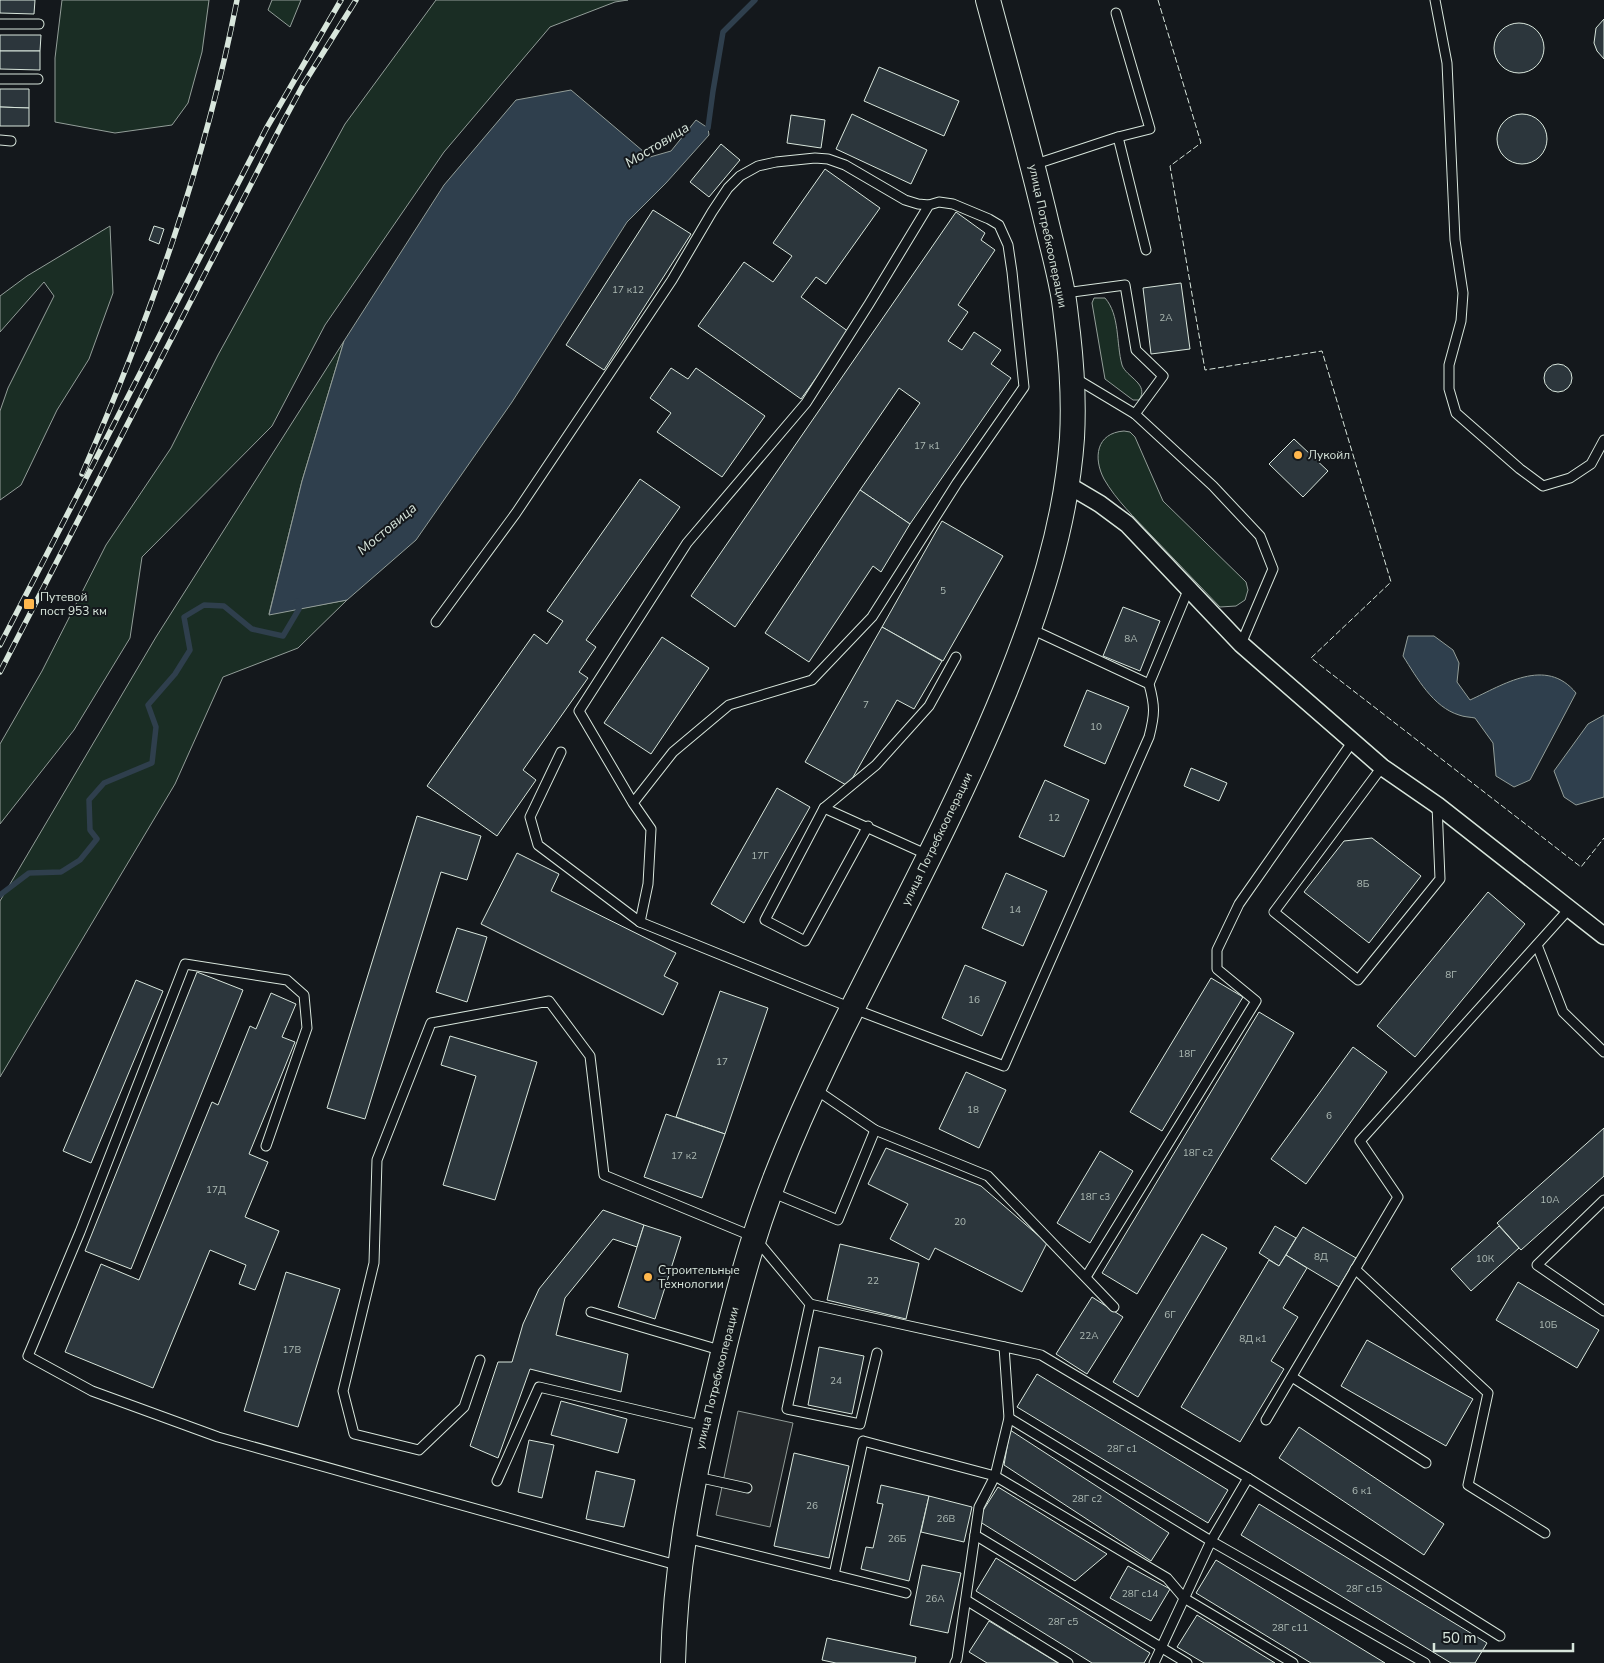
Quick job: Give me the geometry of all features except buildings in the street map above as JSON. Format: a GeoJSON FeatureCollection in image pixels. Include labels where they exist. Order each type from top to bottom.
{"type":"FeatureCollection","features":[{"type":"Feature","properties":{"kind":"main road","name":"улица Потребкооперации"},"geometry":{"type":"LineString","coordinates":[[673,1663],[683,1538],[694,1476],[723,1351],[754,1237],[784,1156],[815,1088],[842,1030],[930,856],[989,728],[1029,628],[1052,553],[1068,486],[1072,435],[1073,377],[1063,293],[1033,165],[988,0]]}},
{"type":"Feature","properties":{"kind":"street"},"geometry":{"type":"LineString","coordinates":[[1068,486],[1100,504],[1127,524],[1241,644],[1333,725],[1354,740],[1382,767],[1436,805],[1569,909],[1603,933]]}},
{"type":"Feature","properties":{"kind":"lane"},"geometry":{"type":"LineString","coordinates":[[1435,0],[1447,63],[1455,240],[1464,293],[1461,321],[1449,365],[1449,389],[1456,413],[1520,469],[1543,486],[1570,478],[1591,464],[1604,440]]}},
{"type":"Feature","properties":{"kind":"lane"},"geometry":{"type":"LineString","coordinates":[[1033,165],[1150,128],[1116,13]]}},
{"type":"Feature","properties":{"kind":"lane"},"geometry":{"type":"LineString","coordinates":[[0,24],[39,24]]}},
{"type":"Feature","properties":{"kind":"lane"},"geometry":{"type":"LineString","coordinates":[[0,79],[38,79]]}},
{"type":"Feature","properties":{"kind":"lane"},"geometry":{"type":"LineString","coordinates":[[1118,137],[1146,250]]}},
{"type":"Feature","properties":{"kind":"lane"},"geometry":{"type":"LineString","coordinates":[[0,140],[11,141]]}},
{"type":"Feature","properties":{"kind":"lane"},"geometry":{"type":"LineString","coordinates":[[436,622],[516,513],[672,280],[712,212],[728,188],[740,176],[758,166],[776,162],[815,158],[828,159],[845,165],[905,200],[929,205],[939,202],[952,204],[988,219],[999,226],[1008,245],[1024,387],[957,483],[872,617],[812,680],[729,705],[674,752],[633,803]]}},
{"type":"Feature","properties":{"kind":"lane"},"geometry":{"type":"LineString","coordinates":[[640,922],[648,884],[651,830],[579,711],[687,543],[806,403],[870,304],[929,205]]}},
{"type":"Feature","properties":{"kind":"lane"},"geometry":{"type":"LineString","coordinates":[[1063,293],[1125,285],[1136,350],[1163,376],[1135,414]]}},
{"type":"Feature","properties":{"kind":"lane"},"geometry":{"type":"LineString","coordinates":[[1073,377],[1135,414],[1213,486],[1260,536],[1273,569],[1241,644]]}},
{"type":"Feature","properties":{"kind":"lane"},"geometry":{"type":"LineString","coordinates":[[561,752],[530,817],[538,845],[640,922],[1004,1066],[1149,737],[1154,716],[1153,699],[1149,684],[1189,588]]}},
{"type":"Feature","properties":{"kind":"lane"},"geometry":{"type":"LineString","coordinates":[[1029,628],[1149,684]]}},
{"type":"Feature","properties":{"kind":"lane"},"geometry":{"type":"LineString","coordinates":[[868,826],[805,941],[765,920],[824,808],[876,765],[929,706],[956,656]]}},
{"type":"Feature","properties":{"kind":"lane"},"geometry":{"type":"LineString","coordinates":[[1086,1278],[1256,1001],[1218,969],[1218,950],[1239,904],[1354,740]]}},
{"type":"Feature","properties":{"kind":"lane"},"geometry":{"type":"LineString","coordinates":[[1382,767],[1274,912],[1358,980],[1440,878],[1436,805]]}},
{"type":"Feature","properties":{"kind":"lane"},"geometry":{"type":"LineString","coordinates":[[824,808],[868,826],[930,856]]}},
{"type":"Feature","properties":{"kind":"lane"},"geometry":{"type":"LineString","coordinates":[[1266,1420],[1398,1197],[1360,1141],[1569,909]]}},
{"type":"Feature","properties":{"kind":"lane"},"geometry":{"type":"LineString","coordinates":[[1536,945],[1563,1012],[1604,1052]]}},
{"type":"Feature","properties":{"kind":"lane"},"geometry":{"type":"LineString","coordinates":[[266,1146],[307,1028],[304,995],[287,980],[185,964],[80,1232],[28,1356],[92,1391],[218,1437],[680,1566]]}},
{"type":"Feature","properties":{"kind":"lane"},"geometry":{"type":"LineString","coordinates":[[480,1360],[464,1406],[419,1450],[354,1434],[343,1391],[374,1263],[377,1160],[431,1023],[549,1000],[590,1056],[604,1175],[754,1237],[810,1304],[1041,1355],[1248,1478],[1500,1636]]}},
{"type":"Feature","properties":{"kind":"lane"},"geometry":{"type":"LineString","coordinates":[[815,1088],[875,1130],[988,1176],[1114,1307]]}},
{"type":"Feature","properties":{"kind":"lane"},"geometry":{"type":"LineString","coordinates":[[771,1192],[838,1220],[875,1130]]}},
{"type":"Feature","properties":{"kind":"lane"},"geometry":{"type":"LineString","coordinates":[[1604,1200],[1537,1264],[1604,1311]]}},
{"type":"Feature","properties":{"kind":"lane"},"geometry":{"type":"LineString","coordinates":[[1355,1269],[1488,1393],[1468,1485],[1545,1533]]}},
{"type":"Feature","properties":{"kind":"lane"},"geometry":{"type":"LineString","coordinates":[[810,1304],[787,1409],[860,1424],[877,1353]]}},
{"type":"Feature","properties":{"kind":"lane"},"geometry":{"type":"LineString","coordinates":[[591,1312],[723,1351]]}},
{"type":"Feature","properties":{"kind":"lane"},"geometry":{"type":"LineString","coordinates":[[959,1662],[979,1507],[995,1476],[1008,1418],[1004,1347]]}},
{"type":"Feature","properties":{"kind":"lane"},"geometry":{"type":"LineString","coordinates":[[1292,1377],[1426,1463]]}},
{"type":"Feature","properties":{"kind":"lane"},"geometry":{"type":"LineString","coordinates":[[497,1481],[539,1387],[705,1426]]}},
{"type":"Feature","properties":{"kind":"lane"},"geometry":{"type":"LineString","coordinates":[[1008,1418],[1212,1542],[1425,1663]]}},
{"type":"Feature","properties":{"kind":"lane"},"geometry":{"type":"LineString","coordinates":[[834,1574],[863,1440],[995,1476],[1167,1578],[1184,1598],[1293,1663]]}},
{"type":"Feature","properties":{"kind":"lane"},"geometry":{"type":"LineString","coordinates":[[694,1476],[747,1488]]}},
{"type":"Feature","properties":{"kind":"lane"},"geometry":{"type":"LineString","coordinates":[[1154,1663],[1212,1542],[1248,1478]]}},
{"type":"Feature","properties":{"kind":"lane"},"geometry":{"type":"LineString","coordinates":[[975,1535],[1187,1663]]}},
{"type":"Feature","properties":{"kind":"lane"},"geometry":{"type":"LineString","coordinates":[[683,1538],[906,1593]]}},
{"type":"Feature","properties":{"kind":"lane"},"geometry":{"type":"LineString","coordinates":[[966,1600],[1068,1663]]}},
{"type":"Feature","properties":{"kind":"green space"},"geometry":{"type":"Polygon","coordinates":[[[62,0],[209,0],[202,52],[188,103],[172,125],[115,133],[55,122],[55,58],[62,0]]]}},
{"type":"Feature","properties":{"kind":"green space"},"geometry":{"type":"Polygon","coordinates":[[[272,0],[301,0],[290,27],[268,10],[272,0]]]}},
{"type":"Feature","properties":{"kind":"green space"},"geometry":{"type":"Polygon","coordinates":[[[436,0],[628,0],[615,2],[550,27],[444,152],[325,325],[272,426],[142,557],[130,638],[74,730],[0,824],[0,744],[42,671],[106,545],[171,448],[218,355],[345,124],[436,0]]]}},
{"type":"Feature","properties":{"kind":"green space"},"geometry":{"type":"Polygon","coordinates":[[[110,226],[113,293],[89,359],[57,410],[21,485],[0,500],[0,411],[8,388],[54,296],[44,282],[0,332],[0,296],[27,276],[110,226]]]}},
{"type":"Feature","properties":{"kind":"green space"},"geometry":{"type":"Polygon","coordinates":[[[1094,298],[1105,298],[1110,305],[1115,321],[1122,365],[1142,389],[1139,400],[1133,400],[1105,379],[1092,303],[1094,298]]]}},
{"type":"Feature","properties":{"kind":"green space"},"geometry":{"type":"Polygon","coordinates":[[[344,341],[302,481],[269,614],[347,600],[298,648],[223,677],[175,784],[0,1077],[0,901],[156,637],[344,341]]]}},
{"type":"Feature","properties":{"kind":"green space"},"geometry":{"type":"Polygon","coordinates":[[[1124,431],[1130,432],[1135,437],[1163,501],[1246,582],[1248,590],[1245,600],[1236,606],[1220,607],[1114,494],[1101,471],[1098,455],[1099,448],[1108,436],[1124,431]]]}},
{"type":"Feature","properties":{"kind":"shaded area"},"geometry":{"type":"Polygon","coordinates":[[[738,1411],[793,1423],[770,1527],[716,1515],[738,1411]]]}},
{"type":"Feature","properties":{"kind":"water"},"geometry":{"type":"Polygon","coordinates":[[[571,90],[650,157],[671,151],[696,120],[708,128],[709,135],[666,183],[627,222],[512,402],[416,540],[347,600],[269,615],[302,481],[344,341],[444,185],[516,100],[571,90]]]}},
{"type":"Feature","properties":{"kind":"water"},"geometry":{"type":"Polygon","coordinates":[[[1408,636],[1434,636],[1453,650],[1459,663],[1457,682],[1470,700],[1510,681],[1538,675],[1551,676],[1564,682],[1576,693],[1530,780],[1514,787],[1496,776],[1493,743],[1475,718],[1461,716],[1450,711],[1441,706],[1426,691],[1403,656],[1408,636]]]}},
{"type":"Feature","properties":{"kind":"water"},"geometry":{"type":"Polygon","coordinates":[[[1604,715],[1604,797],[1576,805],[1564,797],[1554,771],[1588,724],[1604,715]]]}},
{"type":"Feature","properties":{"kind":"waterway","name":"Мостовица"},"geometry":{"type":"LineString","coordinates":[[703,131],[708,128],[723,32],[755,0]]}},
{"type":"Feature","properties":{"kind":"waterway","name":"Мостовица"},"geometry":{"type":"LineString","coordinates":[[0,895],[29,873],[61,872],[80,860],[97,839],[90,830],[89,800],[104,783],[152,763],[156,727],[148,705],[175,674],[190,650],[184,617],[204,605],[224,606],[252,629],[283,636],[299,609],[297,601]]}},
{"type":"Feature","properties":{"kind":"railway"},"geometry":{"type":"LineString","coordinates":[[82,474],[130,358],[173,241],[209,122],[237,0]]}},
{"type":"Feature","properties":{"kind":"railway"},"geometry":{"type":"LineString","coordinates":[[0,645],[266,129],[341,0]]}},
{"type":"Feature","properties":{"kind":"railway"},"geometry":{"type":"LineString","coordinates":[[0,672],[283,122],[303,85],[356,0]]}},
{"type":"Feature","properties":{"kind":"fence"},"geometry":{"type":"LineString","coordinates":[[1158,0],[1201,143],[1170,166],[1205,370],[1322,351],[1391,582],[1311,658],[1581,867],[1604,838]]}},
{"type":"Feature","properties":{"kind":"place","name":"Лукойл"},"geometry":{"type":"Point","coordinates":[1298,455]}},
{"type":"Feature","properties":{"kind":"place","name":"Путевой пост 953 км"},"geometry":{"type":"Point","coordinates":[29,604]}},
{"type":"Feature","properties":{"kind":"place","name":"Строительные Технологии"},"geometry":{"type":"Point","coordinates":[648,1277]}}]}
